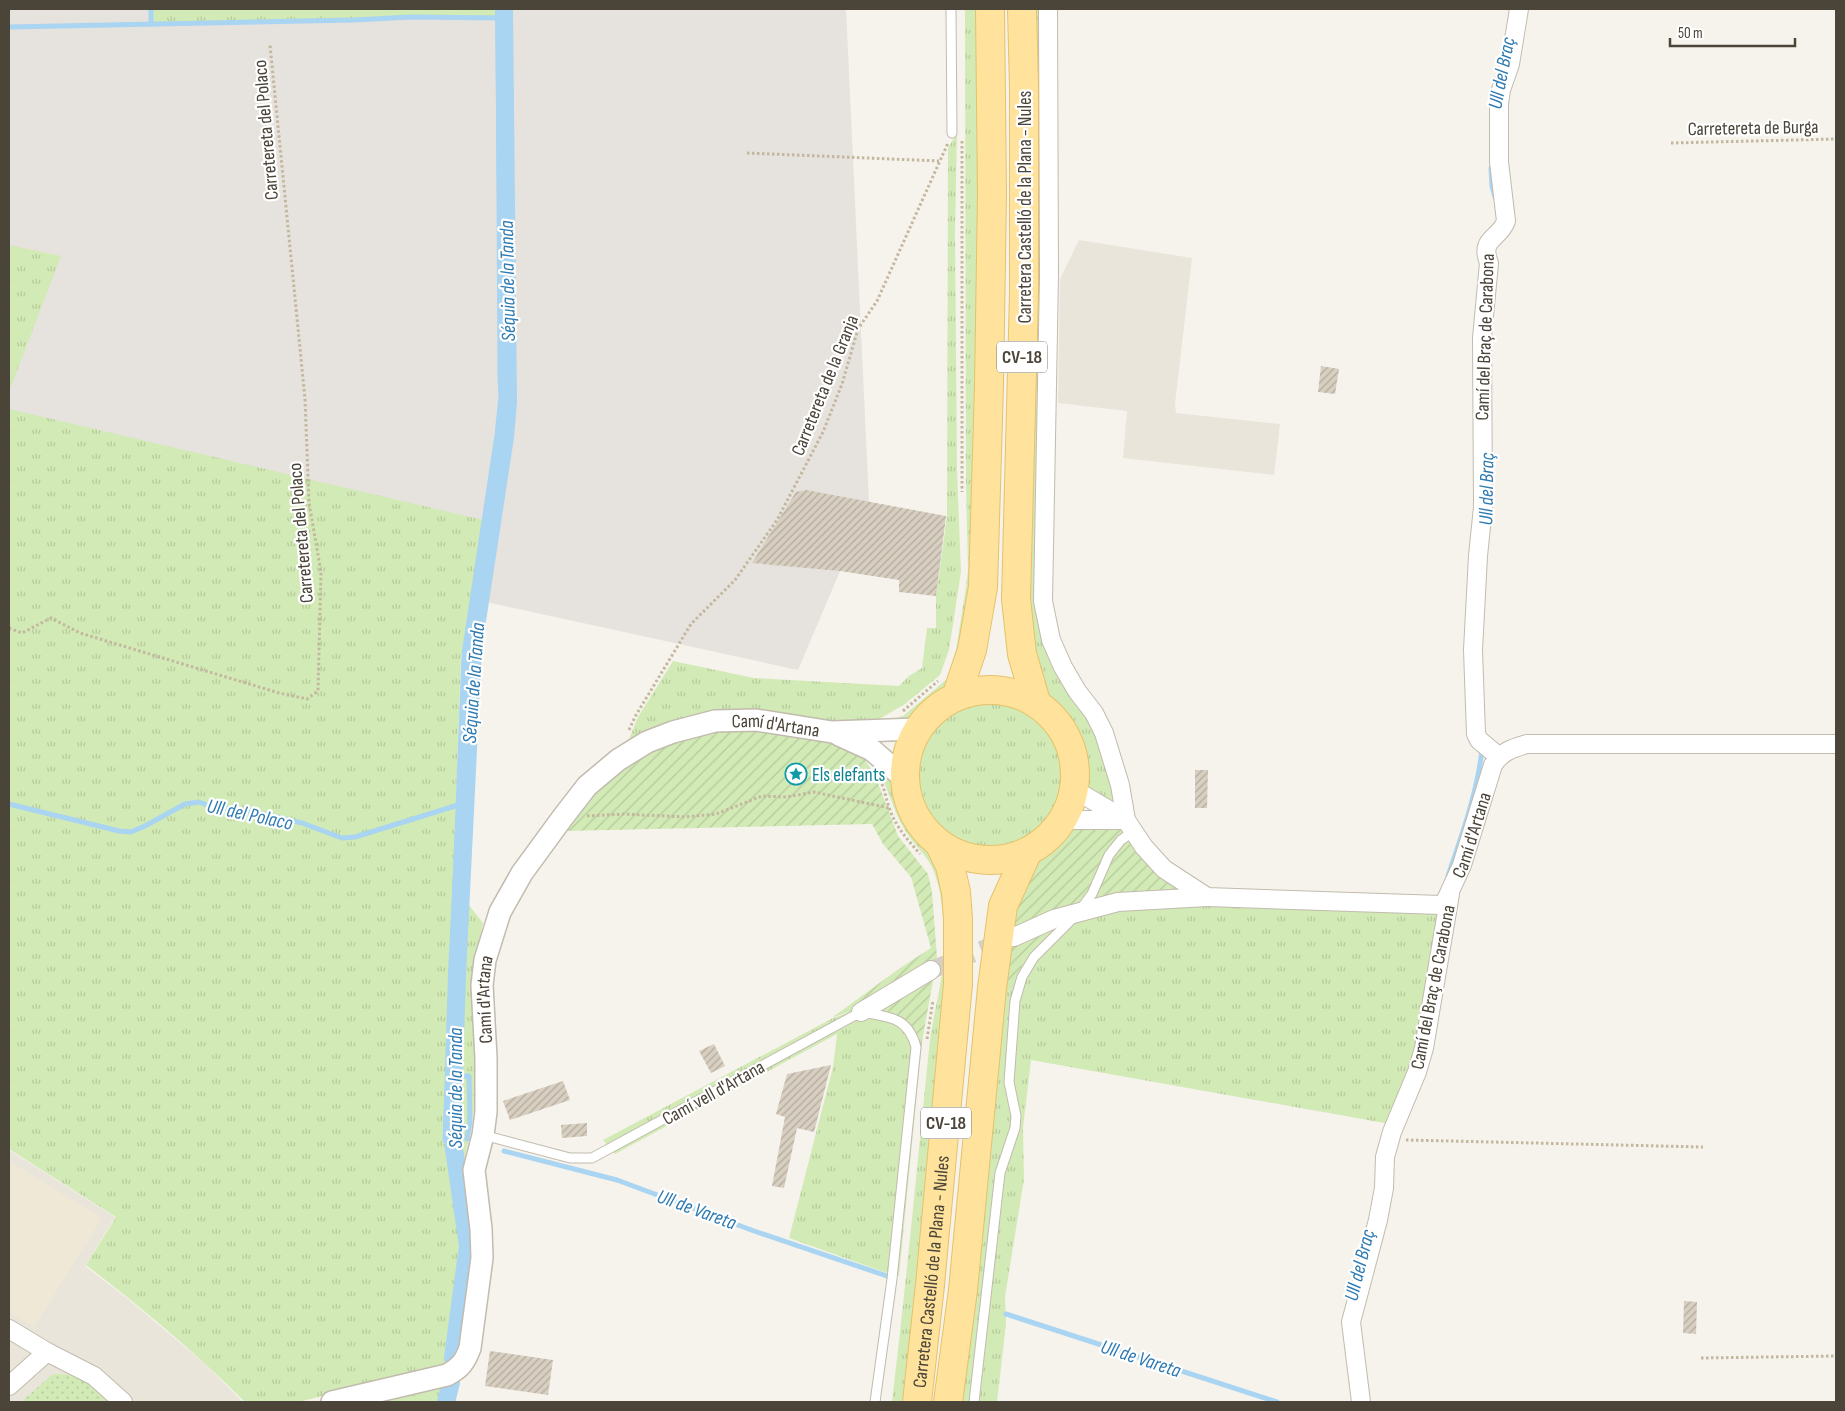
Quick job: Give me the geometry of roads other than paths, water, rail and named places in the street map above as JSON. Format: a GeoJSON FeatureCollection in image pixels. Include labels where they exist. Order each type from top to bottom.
{"type":"FeatureCollection","features":[{"type":"Feature","properties":{"kind":"main road","name":"Carretera Castelló de la Plana - Nules"},"geometry":{"type":"LineString","coordinates":[[949,687],[972,650],[983,587],[992,194],[990,9]]}},
{"type":"Feature","properties":{"kind":"main road","name":"Carretera Castelló de la Plana - Nules"},"geometry":{"type":"LineString","coordinates":[[1022,9],[1024,284],[1016,599],[1022,654],[1036,702]]}},
{"type":"Feature","properties":{"kind":"main road","name":"CV-18"},"geometry":{"type":"LineString","coordinates":[[949,687],[1010,692],[1036,702],[1060,725],[1074,756],[1075,790],[1063,820],[1048,839],[1027,853],[998,861],[931,852],[914,816],[893,779],[908,752],[909,721],[935,710],[949,687]]}},
{"type":"Feature","properties":{"kind":"main road","name":"Carretera Castelló de la Plana - Nules"},"geometry":{"type":"LineString","coordinates":[[916,1402],[932,1266],[958,984],[956,892],[950,866],[931,852]]}},
{"type":"Feature","properties":{"kind":"main road","name":"Carretera Castelló de la Plana - Nules"},"geometry":{"type":"LineString","coordinates":[[948,1402],[963,1290],[991,998],[1003,906],[1027,853]]}},
{"type":"Feature","properties":{"kind":"street"},"geometry":{"type":"LineString","coordinates":[[1048,9],[1049,276],[1043,601],[1051,640],[1063,667],[1094,713],[1104,733],[1130,826],[1063,820]]}},
{"type":"Feature","properties":{"kind":"street","name":"Camí del Braç de Carabona"},"geometry":{"type":"LineString","coordinates":[[1498,756],[1479,740],[1476,734],[1473,690],[1475,612],[1483,507],[1482,338],[1489,263],[1485,253],[1487,246],[1504,227],[1506,220],[1498,162],[1499,104],[1501,90],[1510,64],[1519,9]]}},
{"type":"Feature","properties":{"kind":"street","name":"Camí d'Artana"},"geometry":{"type":"LineString","coordinates":[[332,1402],[447,1375],[460,1367],[466,1359],[470,1348],[482,1258],[481,1229],[474,1170],[483,1135],[486,1112],[486,1058],[482,984],[485,960],[500,912],[522,873],[588,786],[618,760],[646,742],[673,732],[715,721],[756,720],[832,732],[872,750],[893,779]]}},
{"type":"Feature","properties":{"kind":"street","name":"Camí d'Artana"},"geometry":{"type":"LineString","coordinates":[[832,732],[909,721]]}},
{"type":"Feature","properties":{"kind":"street"},"geometry":{"type":"LineString","coordinates":[[1498,756],[1506,750],[1528,744],[1836,744]]}},
{"type":"Feature","properties":{"kind":"street","name":"Camí d'Artana"},"geometry":{"type":"LineString","coordinates":[[1075,790],[1130,826],[1144,847],[1164,869],[1187,886],[1207,897],[1441,905],[1445,902],[1462,865],[1493,765],[1498,756]]}},
{"type":"Feature","properties":{"kind":"street","name":"Camí del Braç de Carabona"},"geometry":{"type":"LineString","coordinates":[[1361,1402],[1351,1322],[1378,1220],[1384,1188],[1385,1157],[1424,1048],[1450,892]]}},
{"type":"Feature","properties":{"kind":"street"},"geometry":{"type":"LineString","coordinates":[[1014,937],[1054,919],[1118,902],[1207,897]]}},
{"type":"Feature","properties":{"kind":"street","name":"Camí vell d'Artana"},"geometry":{"type":"LineString","coordinates":[[861,1012],[931,970]]}},
{"type":"Feature","properties":{"kind":"street"},"geometry":{"type":"LineString","coordinates":[[9,1329],[47,1352],[94,1376],[124,1402]]}},
{"type":"Feature","properties":{"kind":"street"},"geometry":{"type":"LineString","coordinates":[[9,1386],[47,1352]]}},
{"type":"Feature","properties":{"kind":"lane"},"geometry":{"type":"LineString","coordinates":[[951,9],[952,133]]}},
{"type":"Feature","properties":{"kind":"lane"},"geometry":{"type":"LineString","coordinates":[[974,1402],[1000,1173],[1015,1128],[1016,1116],[1009,1082],[1016,1001],[1022,977],[1034,957],[1077,914],[1092,894],[1109,855],[1130,826]]}},
{"type":"Feature","properties":{"kind":"lane"},"geometry":{"type":"LineString","coordinates":[[861,1012],[902,1022],[909,1028],[916,1047],[893,1270],[876,1402]]}},
{"type":"Feature","properties":{"kind":"lane","name":"Camí vell d'Artana"},"geometry":{"type":"LineString","coordinates":[[483,1135],[570,1158],[592,1158],[861,1012]]}},
{"type":"Feature","properties":{"kind":"waterway"},"geometry":{"type":"LineString","coordinates":[[151,9],[151,24]]}},
{"type":"Feature","properties":{"kind":"waterway"},"geometry":{"type":"LineString","coordinates":[[454,1142],[447,1142],[445,1140],[464,654],[501,397],[498,9]]}},
{"type":"Feature","properties":{"kind":"waterway","name":"Séquia de la Tanda"},"geometry":{"type":"LineString","coordinates":[[453,1358],[468,1246],[452,1135],[457,974],[473,647],[505,437],[508,402],[504,9]]}},
{"type":"Feature","properties":{"kind":"waterway"},"geometry":{"type":"LineString","coordinates":[[9,27],[354,20],[411,17],[504,18]]}},
{"type":"Feature","properties":{"kind":"waterway","name":"Ull del Braç"},"geometry":{"type":"LineString","coordinates":[[1491,168],[1495,197]]}},
{"type":"Feature","properties":{"kind":"waterway","name":"Ull del Braç"},"geometry":{"type":"LineString","coordinates":[[1448,876],[1473,798],[1482,750]]}},
{"type":"Feature","properties":{"kind":"waterway","name":"Ull del Polaco"},"geometry":{"type":"LineString","coordinates":[[9,804],[119,831],[131,832],[185,804],[199,802],[210,806],[264,814],[302,823],[342,838],[355,837],[465,804]]}},
{"type":"Feature","properties":{"kind":"waterway","name":"Ull de Vareta"},"geometry":{"type":"LineString","coordinates":[[454,1076],[469,1076],[470,1122],[467,1139]]}},
{"type":"Feature","properties":{"kind":"waterway","name":"Ull de Vareta"},"geometry":{"type":"LineString","coordinates":[[504,1151],[617,1180],[754,1231],[887,1276]]}},
{"type":"Feature","properties":{"kind":"waterway","name":"Ull de Vareta"},"geometry":{"type":"LineString","coordinates":[[1006,1314],[1277,1402]]}},
{"type":"Feature","properties":{"kind":"waterway","name":"Séquia de la Tanda"},"geometry":{"type":"LineString","coordinates":[[446,1402],[451,1382]]}},
{"type":"Feature","properties":{"kind":"tunnel"},"geometry":{"type":"LineString","coordinates":[[931,970],[1004,941]]}},
{"type":"Feature","properties":{"kind":"place","name":"Els elefants"},"geometry":{"type":"Point","coordinates":[796,774]}}]}
